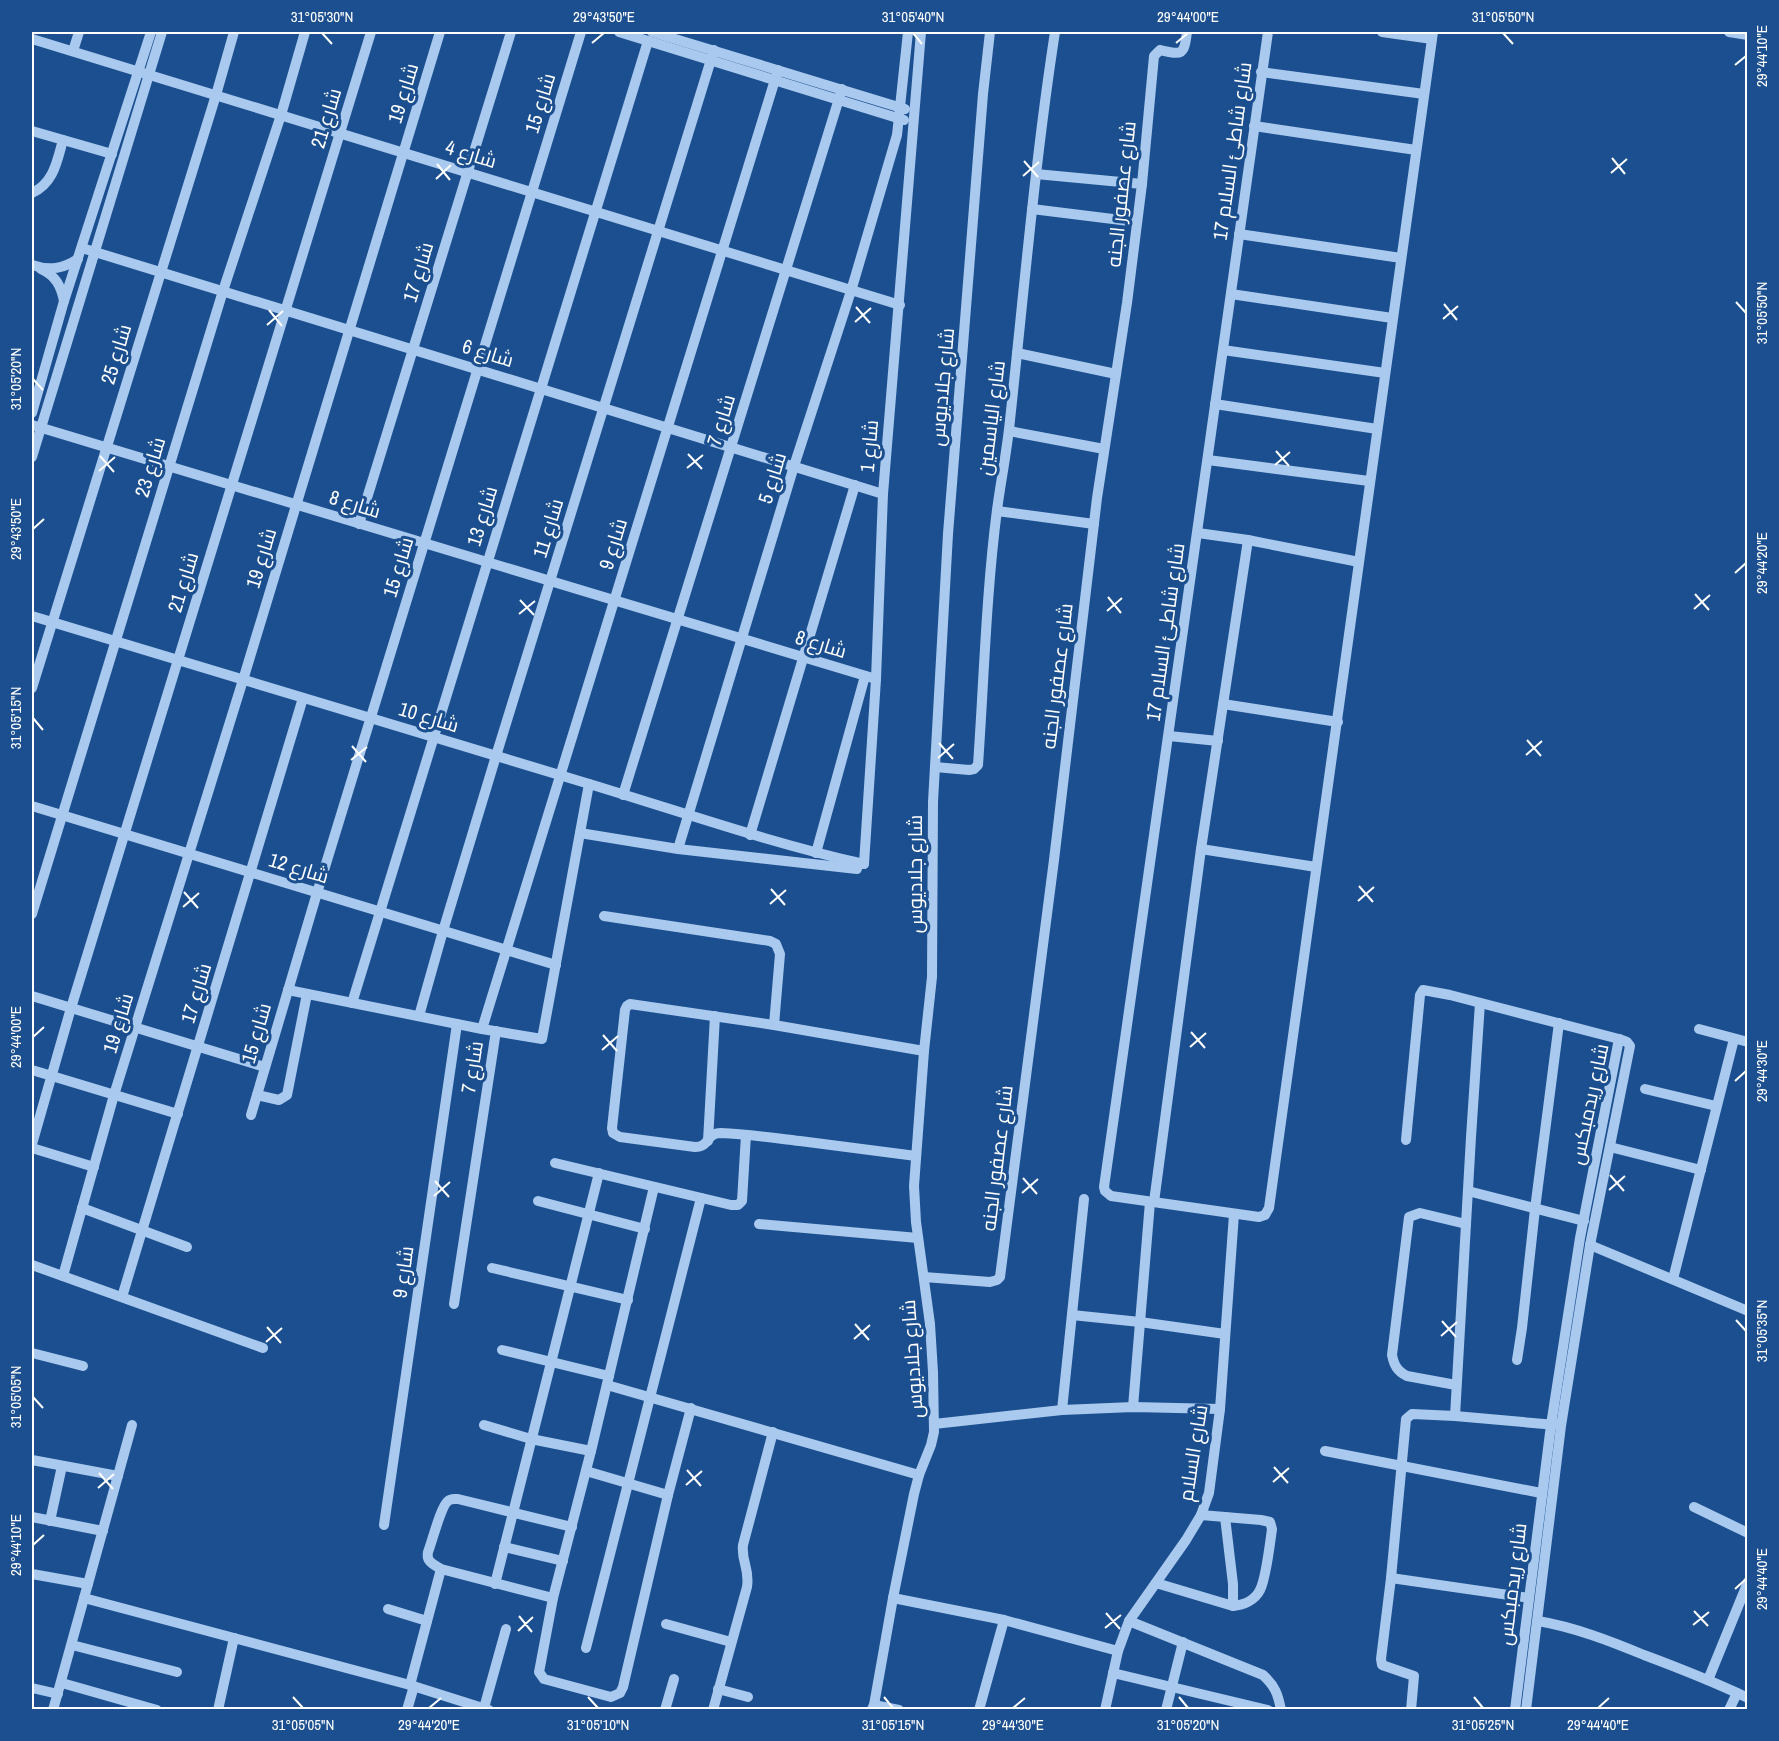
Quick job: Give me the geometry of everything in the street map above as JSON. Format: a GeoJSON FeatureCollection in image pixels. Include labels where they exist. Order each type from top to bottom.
{"type":"FeatureCollection","features":[{"type":"Feature","properties":{"kind":"street"},"geometry":{"type":"LineString","coordinates":[[73,51],[79,32]]}},
{"type":"Feature","properties":{"kind":"street"},"geometry":{"type":"LineString","coordinates":[[32,457],[36,426],[94,251],[144,73],[151,32]]}},
{"type":"Feature","properties":{"kind":"street"},"geometry":{"type":"LineString","coordinates":[[32,413],[64,301],[112,154],[162,32]]}},
{"type":"Feature","properties":{"kind":"street","name":"شارع 25"},"geometry":{"type":"LineString","coordinates":[[32,688],[234,32]]}},
{"type":"Feature","properties":{"kind":"street","name":"شارع 23"},"geometry":{"type":"LineString","coordinates":[[32,914],[168,467],[281,115],[305,32]]}},
{"type":"Feature","properties":{"kind":"street","name":"شارع 21"},"geometry":{"type":"LineString","coordinates":[[32,1146],[71,1008],[372,32]]}},
{"type":"Feature","properties":{"kind":"street","name":"شارع 19"},"geometry":{"type":"LineString","coordinates":[[63,1276],[114,1095],[440,32]]}},
{"type":"Feature","properties":{"kind":"street","name":"شارع 17"},"geometry":{"type":"LineString","coordinates":[[359,524],[511,32]]}},
{"type":"Feature","properties":{"kind":"street","name":"شارع 15"},"geometry":{"type":"LineString","coordinates":[[251,1115],[370,718],[581,32]]}},
{"type":"Feature","properties":{"kind":"street"},"geometry":{"type":"LineString","coordinates":[[619,32],[650,36],[914,117]]}},
{"type":"Feature","properties":{"kind":"street"},"geometry":{"type":"LineString","coordinates":[[900,113],[908,32]]}},
{"type":"Feature","properties":{"kind":"street","name":"شارع 1"},"geometry":{"type":"LineString","coordinates":[[864,864],[870,678],[921,32]]}},
{"type":"Feature","properties":{"kind":"street","name":"شارع جلاديوس"},"geometry":{"type":"LineString","coordinates":[[874,1708],[893,1598],[920,1475],[931,1445],[934,1424],[931,1333],[918,1238],[914,1186],[924,1051],[933,977],[935,767],[948,534],[983,94],[990,32]]}},
{"type":"Feature","properties":{"kind":"street","name":"شارع الياسمين"},"geometry":{"type":"LineString","coordinates":[[935,767],[969,770],[978,765],[997,511],[1009,431],[1044,99],[1055,32]]}},
{"type":"Feature","properties":{"kind":"street","name":"شارع عصفور الجنه"},"geometry":{"type":"LineString","coordinates":[[924,1277],[990,1282],[1000,1277],[1054,860],[1094,524],[1142,184],[1154,56],[1160,50],[1178,54],[1183,51],[1186,47],[1187,32]]}},
{"type":"Feature","properties":{"kind":"street","name":"شارع شاطئ السلام 17"},"geometry":{"type":"LineString","coordinates":[[1268,32],[1104,1187],[1111,1196],[1234,1214],[1262,1216],[1267,1213],[1316,867]]}},
{"type":"Feature","properties":{"kind":"street"},"geometry":{"type":"LineString","coordinates":[[1201,849],[1316,867],[1433,35],[1382,32]]}},
{"type":"Feature","properties":{"kind":"street"},"geometry":{"type":"LineString","coordinates":[[1729,32],[1748,35]]}},
{"type":"Feature","properties":{"kind":"street","name":"شارع 13"},"geometry":{"type":"LineString","coordinates":[[352,1003],[650,36]]}},
{"type":"Feature","properties":{"kind":"street","name":"شارع 4"},"geometry":{"type":"LineString","coordinates":[[32,39],[900,305]]}},
{"type":"Feature","properties":{"kind":"street","name":"شارع 11"},"geometry":{"type":"LineString","coordinates":[[419,1016],[496,756],[713,55]]}},
{"type":"Feature","properties":{"kind":"street"},"geometry":{"type":"LineString","coordinates":[[1261,72],[1424,94]]}},
{"type":"Feature","properties":{"kind":"street","name":"شارع 9"},"geometry":{"type":"LineString","coordinates":[[482,1029],[777,75]]}},
{"type":"Feature","properties":{"kind":"street","name":"شارع 7"},"geometry":{"type":"LineString","coordinates":[[623,795],[841,94]]}},
{"type":"Feature","properties":{"kind":"street","name":"شارع 5"},"geometry":{"type":"LineString","coordinates":[[678,849],[794,466],[851,291],[897,135],[900,113]]}},
{"type":"Feature","properties":{"kind":"street"},"geometry":{"type":"LineString","coordinates":[[1254,126],[1416,150]]}},
{"type":"Feature","properties":{"kind":"street"},"geometry":{"type":"LineString","coordinates":[[32,131],[112,154]]}},
{"type":"Feature","properties":{"kind":"street"},"geometry":{"type":"LineString","coordinates":[[32,193],[39,190],[52,176],[63,140]]}},
{"type":"Feature","properties":{"kind":"street"},"geometry":{"type":"LineString","coordinates":[[1036,174],[1142,184]]}},
{"type":"Feature","properties":{"kind":"street"},"geometry":{"type":"LineString","coordinates":[[1032,209],[1137,222]]}},
{"type":"Feature","properties":{"kind":"street"},"geometry":{"type":"LineString","coordinates":[[1239,234],[1401,258]]}},
{"type":"Feature","properties":{"kind":"street","name":"شارع 6"},"geometry":{"type":"LineString","coordinates":[[80,253],[94,251],[883,494]]}},
{"type":"Feature","properties":{"kind":"street"},"geometry":{"type":"LineString","coordinates":[[35,266],[49,269],[60,268],[69,265],[80,253]]}},
{"type":"Feature","properties":{"kind":"street"},"geometry":{"type":"LineString","coordinates":[[35,266],[49,272],[57,280],[64,301]]}},
{"type":"Feature","properties":{"kind":"street"},"geometry":{"type":"LineString","coordinates":[[1231,294],[1392,318]]}},
{"type":"Feature","properties":{"kind":"street"},"geometry":{"type":"LineString","coordinates":[[1223,351],[1385,373]]}},
{"type":"Feature","properties":{"kind":"street"},"geometry":{"type":"LineString","coordinates":[[1017,354],[1116,374]]}},
{"type":"Feature","properties":{"kind":"street"},"geometry":{"type":"LineString","coordinates":[[1215,404],[1377,429]]}},
{"type":"Feature","properties":{"kind":"street","name":"شارع 8"},"geometry":{"type":"LineString","coordinates":[[36,426],[870,678]]}},
{"type":"Feature","properties":{"kind":"street"},"geometry":{"type":"LineString","coordinates":[[1009,431],[1104,449]]}},
{"type":"Feature","properties":{"kind":"street"},"geometry":{"type":"LineString","coordinates":[[1208,460],[1369,481]]}},
{"type":"Feature","properties":{"kind":"street"},"geometry":{"type":"LineString","coordinates":[[750,835],[855,485]]}},
{"type":"Feature","properties":{"kind":"street"},"geometry":{"type":"LineString","coordinates":[[997,511],[1094,524]]}},
{"type":"Feature","properties":{"kind":"street"},"geometry":{"type":"LineString","coordinates":[[1198,533],[1248,540],[1359,562]]}},
{"type":"Feature","properties":{"kind":"street"},"geometry":{"type":"LineString","coordinates":[[1133,1407],[1152,1202],[1201,849],[1248,540]]}},
{"type":"Feature","properties":{"kind":"street","name":"شارع 10"},"geometry":{"type":"LineString","coordinates":[[32,616],[589,784],[750,835],[864,864]]}},
{"type":"Feature","properties":{"kind":"street"},"geometry":{"type":"LineString","coordinates":[[816,853],[870,678]]}},
{"type":"Feature","properties":{"kind":"street","name":"شارع 17"},"geometry":{"type":"LineString","coordinates":[[122,1297],[303,698]]}},
{"type":"Feature","properties":{"kind":"street"},"geometry":{"type":"LineString","coordinates":[[1223,704],[1338,722]]}},
{"type":"Feature","properties":{"kind":"street"},"geometry":{"type":"LineString","coordinates":[[1169,736],[1218,741]]}},
{"type":"Feature","properties":{"kind":"street","name":"شارع 7"},"geometry":{"type":"LineString","coordinates":[[454,1304],[496,1031],[542,1039],[589,784]]}},
{"type":"Feature","properties":{"kind":"street","name":"شارع 12"},"geometry":{"type":"LineString","coordinates":[[32,806],[556,965]]}},
{"type":"Feature","properties":{"kind":"street"},"geometry":{"type":"LineString","coordinates":[[580,833],[678,849],[857,869],[864,864]]}},
{"type":"Feature","properties":{"kind":"street"},"geometry":{"type":"LineString","coordinates":[[604,916],[776,944],[780,954],[774,1025]]}},
{"type":"Feature","properties":{"kind":"street"},"geometry":{"type":"LineString","coordinates":[[288,990],[496,1031]]}},
{"type":"Feature","properties":{"kind":"street"},"geometry":{"type":"LineString","coordinates":[[1406,1140],[1422,993],[1427,990],[1619,1039]]}},
{"type":"Feature","properties":{"kind":"street"},"geometry":{"type":"LineString","coordinates":[[257,1095],[279,1100],[287,1095],[307,994]]}},
{"type":"Feature","properties":{"kind":"street"},"geometry":{"type":"LineString","coordinates":[[32,996],[265,1067]]}},
{"type":"Feature","properties":{"kind":"street"},"geometry":{"type":"LineString","coordinates":[[1455,1416],[1480,1003]]}},
{"type":"Feature","properties":{"kind":"street"},"geometry":{"type":"LineString","coordinates":[[916,1156],[746,1134],[712,1134],[701,1147],[615,1135],[612,1128],[627,1006],[636,1004],[924,1051]]}},
{"type":"Feature","properties":{"kind":"street"},"geometry":{"type":"LineString","coordinates":[[708,1141],[715,1016]]}},
{"type":"Feature","properties":{"kind":"street"},"geometry":{"type":"LineString","coordinates":[[1517,1360],[1559,1023]]}},
{"type":"Feature","properties":{"kind":"street","name":"شارع 9"},"geometry":{"type":"LineString","coordinates":[[384,1526],[457,1024]]}},
{"type":"Feature","properties":{"kind":"street"},"geometry":{"type":"LineString","coordinates":[[1699,1029],[1748,1042]]}},
{"type":"Feature","properties":{"kind":"street"},"geometry":{"type":"LineString","coordinates":[[1674,1279],[1734,1038]]}},
{"type":"Feature","properties":{"kind":"street","name":"شارع ريدمبكس"},"geometry":{"type":"LineString","coordinates":[[1515,1710],[1541,1493],[1556,1425],[1630,1052],[1629,1045],[1619,1039],[1584,1221],[1556,1425],[1538,1621],[1526,1710]]}},
{"type":"Feature","properties":{"kind":"street"},"geometry":{"type":"LineString","coordinates":[[32,1070],[178,1114]]}},
{"type":"Feature","properties":{"kind":"street"},"geometry":{"type":"LineString","coordinates":[[1645,1089],[1716,1106]]}},
{"type":"Feature","properties":{"kind":"street"},"geometry":{"type":"LineString","coordinates":[[555,1162],[738,1205],[742,1201],[746,1134]]}},
{"type":"Feature","properties":{"kind":"street"},"geometry":{"type":"LineString","coordinates":[[32,1146],[94,1167]]}},
{"type":"Feature","properties":{"kind":"street"},"geometry":{"type":"LineString","coordinates":[[1610,1147],[1701,1170]]}},
{"type":"Feature","properties":{"kind":"street"},"geometry":{"type":"LineString","coordinates":[[495,1584],[599,1173]]}},
{"type":"Feature","properties":{"kind":"street"},"geometry":{"type":"LineString","coordinates":[[654,1186],[586,1472],[553,1598],[540,1667],[541,1676],[549,1681],[611,1697],[623,1687],[691,1408]]}},
{"type":"Feature","properties":{"kind":"street"},"geometry":{"type":"LineString","coordinates":[[1468,1191],[1584,1221]]}},
{"type":"Feature","properties":{"kind":"street"},"geometry":{"type":"LineString","coordinates":[[586,1648],[702,1198]]}},
{"type":"Feature","properties":{"kind":"street"},"geometry":{"type":"LineString","coordinates":[[1062,1410],[1084,1199]]}},
{"type":"Feature","properties":{"kind":"street"},"geometry":{"type":"LineString","coordinates":[[538,1201],[645,1229]]}},
{"type":"Feature","properties":{"kind":"street"},"geometry":{"type":"LineString","coordinates":[[82,1208],[187,1247]]}},
{"type":"Feature","properties":{"kind":"street"},"geometry":{"type":"LineString","coordinates":[[1456,1385],[1407,1376],[1396,1369],[1392,1355],[1409,1217],[1420,1213],[1466,1224]]}},
{"type":"Feature","properties":{"kind":"street","name":"شارع السلام"},"geometry":{"type":"LineString","coordinates":[[1106,1710],[1118,1651],[1129,1621],[1186,1540],[1201,1515],[1209,1493],[1220,1408],[1234,1214]]}},
{"type":"Feature","properties":{"kind":"street"},"geometry":{"type":"LineString","coordinates":[[759,1224],[918,1238]]}},
{"type":"Feature","properties":{"kind":"street"},"geometry":{"type":"LineString","coordinates":[[1590,1245],[1748,1311]]}},
{"type":"Feature","properties":{"kind":"street"},"geometry":{"type":"LineString","coordinates":[[32,1265],[263,1348]]}},
{"type":"Feature","properties":{"kind":"street"},"geometry":{"type":"LineString","coordinates":[[492,1268],[628,1300]]}},
{"type":"Feature","properties":{"kind":"street"},"geometry":{"type":"LineString","coordinates":[[1072,1315],[1225,1334]]}},
{"type":"Feature","properties":{"kind":"street"},"geometry":{"type":"LineString","coordinates":[[502,1350],[608,1380],[650,1397],[920,1475]]}},
{"type":"Feature","properties":{"kind":"street"},"geometry":{"type":"LineString","coordinates":[[32,1353],[83,1366]]}},
{"type":"Feature","properties":{"kind":"street"},"geometry":{"type":"LineString","coordinates":[[934,1424],[1062,1410],[1133,1407],[1220,1408]]}},
{"type":"Feature","properties":{"kind":"street"},"geometry":{"type":"LineString","coordinates":[[1411,1710],[1414,1676],[1382,1665],[1381,1662],[1407,1418],[1412,1414],[1455,1416],[1556,1425]]}},
{"type":"Feature","properties":{"kind":"street"},"geometry":{"type":"LineString","coordinates":[[53,1710],[132,1425]]}},
{"type":"Feature","properties":{"kind":"street"},"geometry":{"type":"LineString","coordinates":[[484,1425],[591,1451]]}},
{"type":"Feature","properties":{"kind":"street"},"geometry":{"type":"LineString","coordinates":[[713,1710],[748,1578],[743,1558],[743,1545],[773,1432]]}},
{"type":"Feature","properties":{"kind":"street"},"geometry":{"type":"LineString","coordinates":[[1324,1451],[1541,1493]]}},
{"type":"Feature","properties":{"kind":"street"},"geometry":{"type":"LineString","coordinates":[[32,1460],[118,1476]]}},
{"type":"Feature","properties":{"kind":"street"},"geometry":{"type":"LineString","coordinates":[[50,1521],[62,1466]]}},
{"type":"Feature","properties":{"kind":"street"},"geometry":{"type":"LineString","coordinates":[[586,1472],[668,1495]]}},
{"type":"Feature","properties":{"kind":"street"},"geometry":{"type":"LineString","coordinates":[[553,1598],[441,1569],[429,1562],[427,1558],[442,1509],[448,1500],[458,1499],[572,1527]]}},
{"type":"Feature","properties":{"kind":"street"},"geometry":{"type":"LineString","coordinates":[[1694,1507],[1748,1533]]}},
{"type":"Feature","properties":{"kind":"street"},"geometry":{"type":"LineString","coordinates":[[1156,1583],[1233,1606],[1249,1602],[1262,1588],[1272,1526],[1267,1521],[1201,1515]]}},
{"type":"Feature","properties":{"kind":"street"},"geometry":{"type":"LineString","coordinates":[[32,1517],[102,1531]]}},
{"type":"Feature","properties":{"kind":"street"},"geometry":{"type":"LineString","coordinates":[[1225,1517],[1233,1584],[1233,1606]]}},
{"type":"Feature","properties":{"kind":"street"},"geometry":{"type":"LineString","coordinates":[[504,1547],[563,1561]]}},
{"type":"Feature","properties":{"kind":"street"},"geometry":{"type":"LineString","coordinates":[[407,1710],[441,1569]]}},
{"type":"Feature","properties":{"kind":"street"},"geometry":{"type":"LineString","coordinates":[[32,1574],[88,1584]]}},
{"type":"Feature","properties":{"kind":"street"},"geometry":{"type":"LineString","coordinates":[[1391,1578],[1529,1598]]}},
{"type":"Feature","properties":{"kind":"street"},"geometry":{"type":"LineString","coordinates":[[1708,1680],[1748,1582]]}},
{"type":"Feature","properties":{"kind":"street"},"geometry":{"type":"LineString","coordinates":[[84,1598],[412,1686],[486,1709],[506,1629]]}},
{"type":"Feature","properties":{"kind":"street"},"geometry":{"type":"LineString","coordinates":[[893,1598],[1004,1620],[1118,1651]]}},
{"type":"Feature","properties":{"kind":"street"},"geometry":{"type":"LineString","coordinates":[[388,1609],[427,1621]]}},
{"type":"Feature","properties":{"kind":"street"},"geometry":{"type":"LineString","coordinates":[[980,1710],[1004,1620]]}},
{"type":"Feature","properties":{"kind":"street"},"geometry":{"type":"LineString","coordinates":[[1129,1621],[1263,1675],[1274,1685],[1281,1710]]}},
{"type":"Feature","properties":{"kind":"street"},"geometry":{"type":"LineString","coordinates":[[1538,1621],[1610,1641],[1748,1698]]}},
{"type":"Feature","properties":{"kind":"street"},"geometry":{"type":"LineString","coordinates":[[666,1624],[730,1642]]}},
{"type":"Feature","properties":{"kind":"street"},"geometry":{"type":"LineString","coordinates":[[218,1710],[234,1638]]}},
{"type":"Feature","properties":{"kind":"street"},"geometry":{"type":"LineString","coordinates":[[1166,1710],[1183,1642]]}},
{"type":"Feature","properties":{"kind":"street"},"geometry":{"type":"LineString","coordinates":[[72,1645],[177,1672]]}},
{"type":"Feature","properties":{"kind":"street"},"geometry":{"type":"LineString","coordinates":[[1113,1673],[1172,1686],[1250,1708],[1268,1710]]}},
{"type":"Feature","properties":{"kind":"street"},"geometry":{"type":"LineString","coordinates":[[665,1710],[674,1679]]}},
{"type":"Feature","properties":{"kind":"street"},"geometry":{"type":"LineString","coordinates":[[32,1688],[60,1688],[116,1704],[157,1710]]}},
{"type":"Feature","properties":{"kind":"street"},"geometry":{"type":"LineString","coordinates":[[718,1689],[748,1697]]}},
{"type":"Feature","properties":{"kind":"street"},"geometry":{"type":"LineString","coordinates":[[1729,1710],[1737,1693]]}},
{"type":"Feature","properties":{"kind":"street"},"geometry":{"type":"LineString","coordinates":[[874,1708],[899,1710]]}}]}
